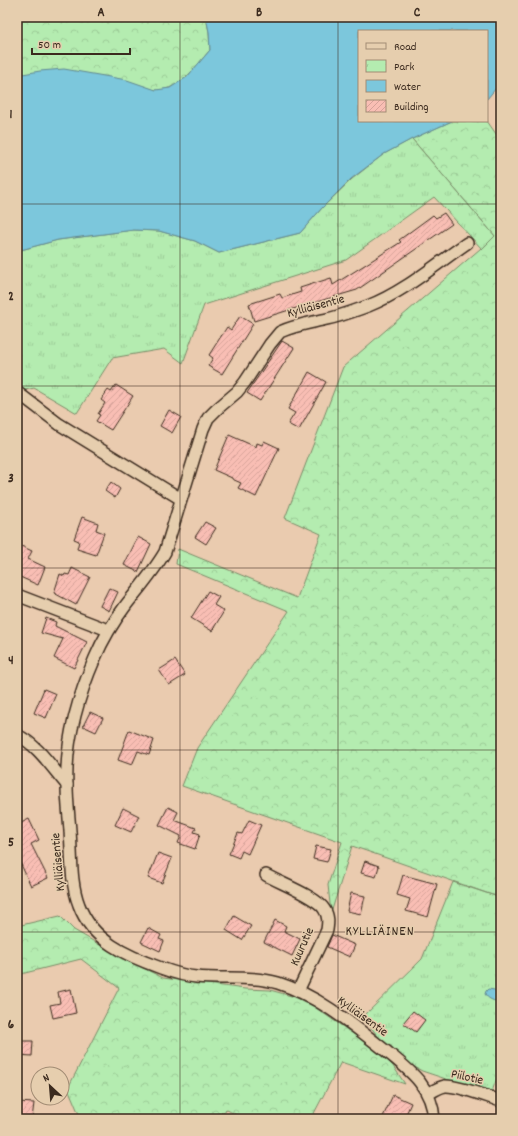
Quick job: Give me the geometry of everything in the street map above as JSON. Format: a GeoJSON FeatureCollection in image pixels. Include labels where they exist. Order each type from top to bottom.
{"type":"FeatureCollection","features":[{"type":"Feature","properties":{"kind":"street","name":"Kylliäisentie"},"geometry":{"type":"LineString","coordinates":[[434,1119],[433,1107],[428,1094],[409,1070],[354,1025],[298,991],[277,983],[251,978],[197,977],[176,973],[137,960],[117,949],[100,937],[89,923],[79,906],[74,886],[67,785],[68,761],[75,715],[95,657],[108,630],[157,565],[165,552],[203,429],[208,418],[237,392],[280,332],[290,327],[349,313],[386,297],[405,286],[467,243]]}},
{"type":"Feature","properties":{"kind":"street"},"geometry":{"type":"LineString","coordinates":[[17,392],[59,424],[181,499]]}},
{"type":"Feature","properties":{"kind":"street"},"geometry":{"type":"LineString","coordinates":[[17,595],[108,630]]}},
{"type":"Feature","properties":{"kind":"street"},"geometry":{"type":"LineString","coordinates":[[17,735],[26,739],[41,754],[67,785]]}},
{"type":"Feature","properties":{"kind":"street","name":"Kuurutie"},"geometry":{"type":"LineString","coordinates":[[266,875],[316,901],[325,909],[328,921],[327,930],[298,991]]}},
{"type":"Feature","properties":{"kind":"street","name":"Piilotie"},"geometry":{"type":"LineString","coordinates":[[428,1094],[446,1086],[459,1088],[501,1101]]}},
{"type":"Feature","properties":{"kind":"green space"},"geometry":{"type":"Polygon","coordinates":[[[17,17],[206,17],[210,50],[181,82],[166,89],[156,90],[145,87],[17,75],[17,17]]]}},
{"type":"Feature","properties":{"kind":"green space"},"geometry":{"type":"Polygon","coordinates":[[[450,122],[488,122],[501,141],[501,898],[352,846],[331,913],[328,885],[342,842],[182,786],[197,748],[289,611],[176,564],[178,549],[297,598],[321,534],[285,518],[343,367],[495,236],[412,139],[450,122]]]}},
{"type":"Feature","properties":{"kind":"green space"},"geometry":{"type":"Polygon","coordinates":[[[412,139],[495,236],[482,249],[434,197],[346,260],[204,305],[183,363],[164,349],[112,358],[77,413],[34,388],[17,392],[17,251],[58,240],[133,230],[159,231],[195,241],[219,253],[300,233],[322,208],[352,179],[384,154],[412,139]]]}},
{"type":"Feature","properties":{"kind":"green space"},"geometry":{"type":"Polygon","coordinates":[[[453,882],[501,898],[501,1071],[500,1070],[491,1094],[422,1071],[411,1065],[380,1039],[363,1017],[422,959],[453,882]]]}},
{"type":"Feature","properties":{"kind":"green space"},"geometry":{"type":"Polygon","coordinates":[[[60,916],[74,930],[112,952],[163,978],[245,989],[270,990],[295,997],[313,1006],[378,1051],[393,1066],[405,1084],[341,1062],[311,1119],[245,1119],[227,1110],[207,1119],[81,1119],[70,1093],[70,1084],[119,988],[81,959],[17,975],[17,926],[60,916]]]}},
{"type":"Feature","properties":{"kind":"water"},"geometry":{"type":"Polygon","coordinates":[[[206,17],[501,17],[501,82],[488,98],[488,30],[358,30],[358,122],[450,122],[412,139],[384,154],[351,179],[300,233],[219,253],[195,241],[159,231],[134,230],[58,240],[17,251],[17,75],[64,69],[127,80],[156,90],[170,88],[187,77],[210,50],[206,17]]]}},
{"type":"Feature","properties":{"kind":"water"},"geometry":{"type":"Polygon","coordinates":[[[488,989],[501,991],[501,1002],[488,998],[485,994],[488,989]]]}},
{"type":"Feature","properties":{"kind":"building"},"geometry":{"type":"Polygon","coordinates":[[[444,213],[452,224],[357,290],[254,321],[249,304],[280,294],[282,298],[301,292],[300,288],[331,278],[333,285],[401,242],[399,240],[433,215],[436,218],[444,213]]]}},
{"type":"Feature","properties":{"kind":"building"},"geometry":{"type":"Polygon","coordinates":[[[240,316],[253,324],[222,374],[208,366],[213,358],[209,355],[227,327],[231,330],[240,316]]]}},
{"type":"Feature","properties":{"kind":"building"},"geometry":{"type":"Polygon","coordinates":[[[282,341],[294,348],[260,401],[247,393],[282,341]]]}},
{"type":"Feature","properties":{"kind":"building"},"geometry":{"type":"Polygon","coordinates":[[[309,372],[326,382],[299,430],[288,424],[295,413],[288,409],[309,372]]]}},
{"type":"Feature","properties":{"kind":"building"},"geometry":{"type":"Polygon","coordinates":[[[116,385],[133,396],[111,430],[96,421],[100,415],[98,414],[105,403],[101,400],[108,390],[111,392],[116,385]]]}},
{"type":"Feature","properties":{"kind":"building"},"geometry":{"type":"Polygon","coordinates":[[[169,410],[181,417],[172,433],[160,426],[169,410]]]}},
{"type":"Feature","properties":{"kind":"building"},"geometry":{"type":"Polygon","coordinates":[[[229,435],[256,447],[257,443],[262,445],[264,441],[279,448],[256,497],[238,488],[241,483],[214,470],[229,435]]]}},
{"type":"Feature","properties":{"kind":"building"},"geometry":{"type":"Polygon","coordinates":[[[111,482],[120,489],[115,498],[105,491],[111,482]]]}},
{"type":"Feature","properties":{"kind":"building"},"geometry":{"type":"Polygon","coordinates":[[[82,517],[98,523],[96,530],[104,533],[96,555],[77,549],[79,541],[74,539],[82,517]]]}},
{"type":"Feature","properties":{"kind":"building"},"geometry":{"type":"Polygon","coordinates":[[[205,522],[216,528],[206,544],[195,537],[205,522]]]}},
{"type":"Feature","properties":{"kind":"building"},"geometry":{"type":"Polygon","coordinates":[[[138,537],[151,544],[138,572],[124,565],[138,537]]]}},
{"type":"Feature","properties":{"kind":"building"},"geometry":{"type":"Polygon","coordinates":[[[17,544],[32,551],[28,559],[45,567],[38,585],[20,577],[17,583],[17,544]]]}},
{"type":"Feature","properties":{"kind":"building"},"geometry":{"type":"Polygon","coordinates":[[[72,568],[90,577],[76,605],[54,593],[60,574],[64,576],[65,574],[69,575],[72,568]]]}},
{"type":"Feature","properties":{"kind":"building"},"geometry":{"type":"Polygon","coordinates":[[[109,588],[118,592],[109,611],[100,606],[109,588]]]}},
{"type":"Feature","properties":{"kind":"building"},"geometry":{"type":"Polygon","coordinates":[[[208,591],[219,597],[214,605],[224,611],[212,631],[191,618],[208,591]]]}},
{"type":"Feature","properties":{"kind":"building"},"geometry":{"type":"Polygon","coordinates":[[[46,618],[56,622],[55,626],[87,642],[74,668],[54,658],[63,639],[41,633],[46,618]]]}},
{"type":"Feature","properties":{"kind":"building"},"geometry":{"type":"Polygon","coordinates":[[[175,660],[185,675],[169,685],[159,670],[175,660]]]}},
{"type":"Feature","properties":{"kind":"building"},"geometry":{"type":"Polygon","coordinates":[[[44,689],[56,694],[46,718],[34,713],[44,689]]]}},
{"type":"Feature","properties":{"kind":"building"},"geometry":{"type":"Polygon","coordinates":[[[90,712],[103,718],[96,732],[83,726],[90,712]]]}},
{"type":"Feature","properties":{"kind":"building"},"geometry":{"type":"Polygon","coordinates":[[[129,730],[154,740],[149,755],[138,751],[132,765],[118,760],[129,730]]]}},
{"type":"Feature","properties":{"kind":"building"},"geometry":{"type":"Polygon","coordinates":[[[168,807],[178,812],[174,820],[196,828],[194,832],[200,834],[195,849],[178,843],[181,836],[159,825],[168,807]]]}},
{"type":"Feature","properties":{"kind":"building"},"geometry":{"type":"Polygon","coordinates":[[[123,808],[139,816],[131,832],[115,825],[123,808]]]}},
{"type":"Feature","properties":{"kind":"building"},"geometry":{"type":"Polygon","coordinates":[[[29,819],[39,840],[31,844],[48,878],[31,886],[17,856],[17,825],[29,819]]]}},
{"type":"Feature","properties":{"kind":"building"},"geometry":{"type":"Polygon","coordinates":[[[249,820],[261,825],[248,854],[242,851],[239,858],[229,854],[238,833],[242,834],[249,820]]]}},
{"type":"Feature","properties":{"kind":"building"},"geometry":{"type":"Polygon","coordinates":[[[316,846],[331,849],[327,862],[313,859],[316,846]]]}},
{"type":"Feature","properties":{"kind":"building"},"geometry":{"type":"Polygon","coordinates":[[[158,853],[172,858],[162,883],[148,878],[158,853]]]}},
{"type":"Feature","properties":{"kind":"building"},"geometry":{"type":"Polygon","coordinates":[[[365,861],[379,866],[376,877],[361,873],[365,861]]]}},
{"type":"Feature","properties":{"kind":"building"},"geometry":{"type":"Polygon","coordinates":[[[403,875],[437,884],[428,917],[406,911],[410,899],[397,895],[403,875]]]}},
{"type":"Feature","properties":{"kind":"building"},"geometry":{"type":"Polygon","coordinates":[[[351,893],[365,896],[361,914],[347,911],[351,893]]]}},
{"type":"Feature","properties":{"kind":"building"},"geometry":{"type":"Polygon","coordinates":[[[234,916],[251,926],[242,940],[226,930],[234,916]]]}},
{"type":"Feature","properties":{"kind":"building"},"geometry":{"type":"Polygon","coordinates":[[[275,920],[286,926],[284,931],[300,939],[292,956],[264,942],[275,920]]]}},
{"type":"Feature","properties":{"kind":"building"},"geometry":{"type":"Polygon","coordinates":[[[148,928],[161,935],[159,939],[164,941],[160,951],[141,942],[148,928]]]}},
{"type":"Feature","properties":{"kind":"building"},"geometry":{"type":"Polygon","coordinates":[[[332,935],[355,945],[350,957],[327,947],[332,935]]]}},
{"type":"Feature","properties":{"kind":"building"},"geometry":{"type":"Polygon","coordinates":[[[71,989],[76,1013],[53,1018],[50,1005],[60,1003],[58,992],[71,989]]]}},
{"type":"Feature","properties":{"kind":"building"},"geometry":{"type":"Polygon","coordinates":[[[413,1011],[425,1020],[416,1032],[403,1023],[413,1011]]]}},
{"type":"Feature","properties":{"kind":"building"},"geometry":{"type":"Polygon","coordinates":[[[17,1041],[33,1041],[32,1056],[17,1055],[17,1041]]]}},
{"type":"Feature","properties":{"kind":"building"},"geometry":{"type":"Polygon","coordinates":[[[393,1095],[411,1103],[404,1119],[382,1119],[393,1095]]]}},
{"type":"Feature","properties":{"kind":"building"},"geometry":{"type":"Polygon","coordinates":[[[17,1102],[30,1103],[30,1106],[34,1106],[32,1119],[17,1119],[17,1102]]]}},
{"type":"Feature","properties":{"kind":"district","name":"KYLLIÄINEN"},"geometry":{"type":"Point","coordinates":[380,932]}}]}
